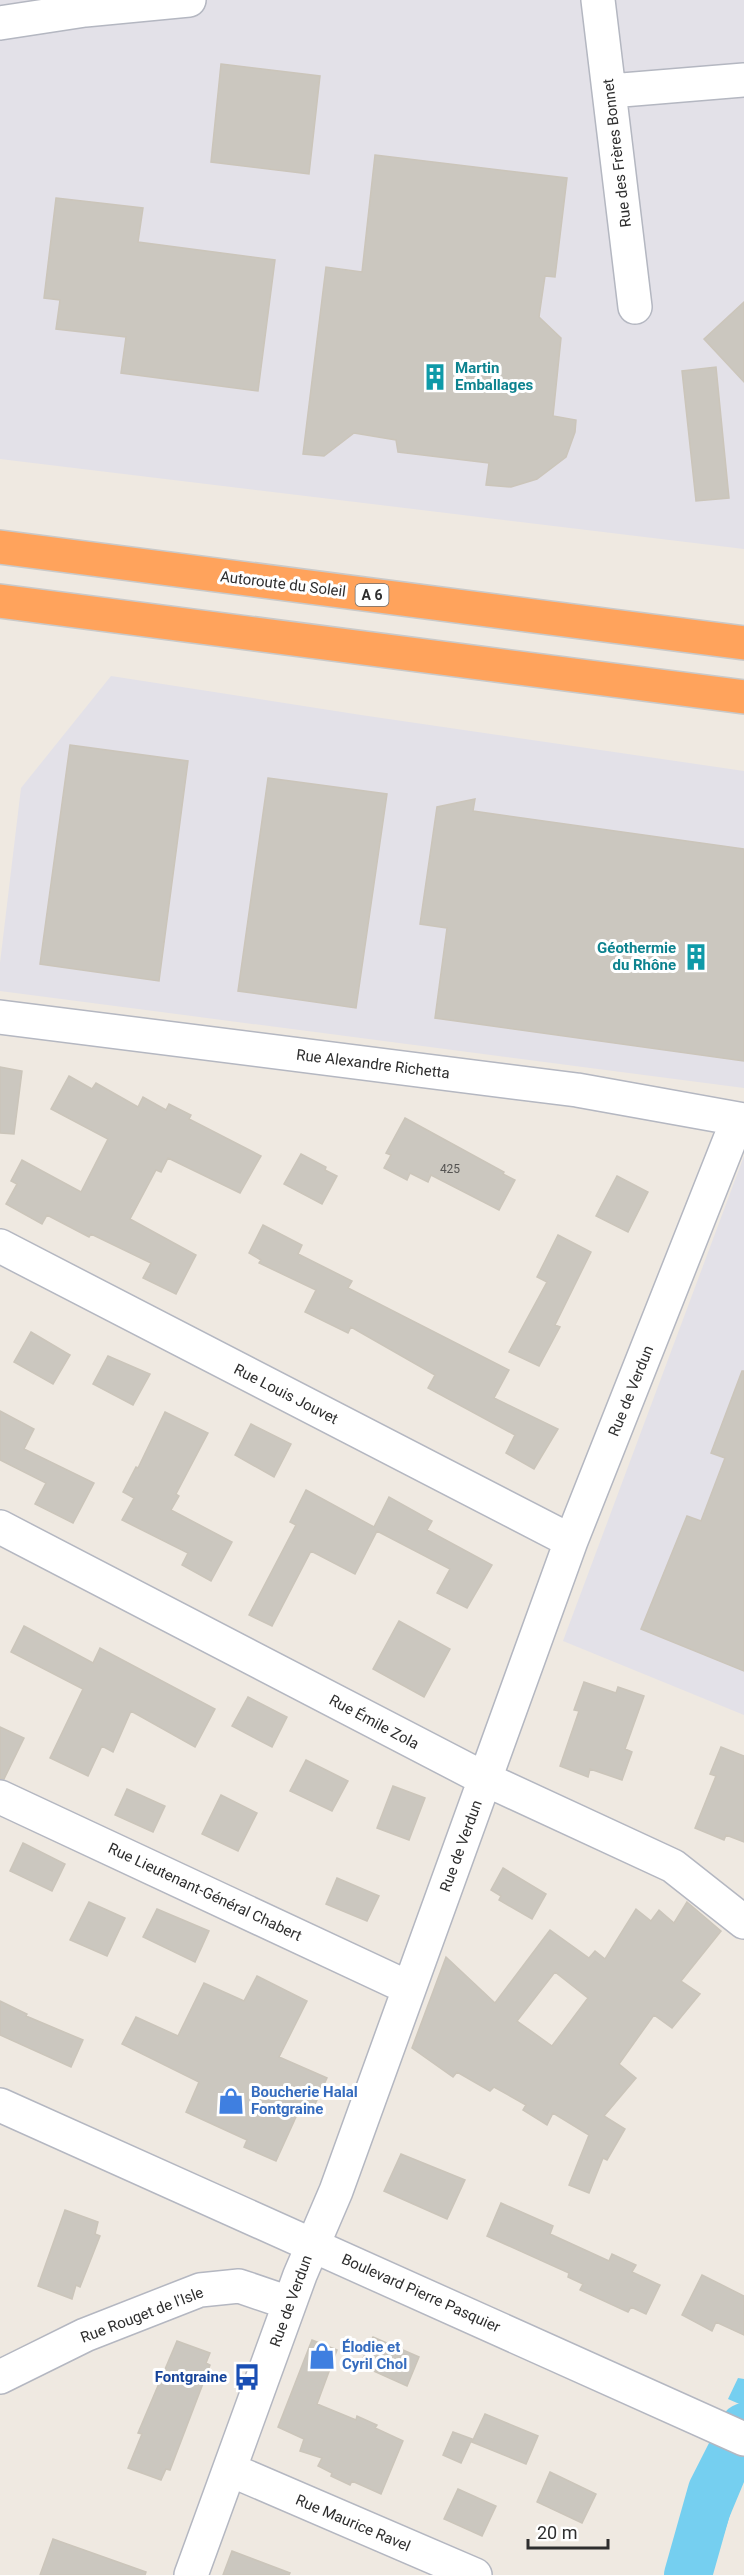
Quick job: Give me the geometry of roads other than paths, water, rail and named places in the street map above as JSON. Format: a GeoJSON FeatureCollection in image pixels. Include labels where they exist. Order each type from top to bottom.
{"type":"FeatureCollection","features":[{"type":"Feature","properties":{"kind":"highway","name":"Autoroute du Soleil"},"geometry":{"type":"LineString","coordinates":[[0,547],[744,643]]}},
{"type":"Feature","properties":{"kind":"highway"},"geometry":{"type":"LineString","coordinates":[[0,601],[744,697]]}},
{"type":"Feature","properties":{"kind":"street"},"geometry":{"type":"LineString","coordinates":[[0,23],[85,10],[189,0]]}},
{"type":"Feature","properties":{"kind":"street","name":"Rue des Frères Bonnet"},"geometry":{"type":"LineString","coordinates":[[598,0],[635,306]]}},
{"type":"Feature","properties":{"kind":"street"},"geometry":{"type":"LineString","coordinates":[[610,92],[744,80]]}},
{"type":"Feature","properties":{"kind":"street","name":"Rue Alexandre Richetta"},"geometry":{"type":"LineString","coordinates":[[0,1017],[577,1090],[741,1120]]}},
{"type":"Feature","properties":{"kind":"street","name":"Rue de Verdun"},"geometry":{"type":"LineString","coordinates":[[191,2575],[312,2244],[336,2192],[571,1541],[741,1120]]}},
{"type":"Feature","properties":{"kind":"street","name":"Rue Louis Jouvet"},"geometry":{"type":"LineString","coordinates":[[0,1246],[571,1541]]}},
{"type":"Feature","properties":{"kind":"street","name":"Rue Émile Zola"},"geometry":{"type":"LineString","coordinates":[[0,1527],[485,1779],[673,1866],[744,1922]]}},
{"type":"Feature","properties":{"kind":"street","name":"Rue Lieutenant-Général Chabert"},"geometry":{"type":"LineString","coordinates":[[0,1797],[409,1988]]}},
{"type":"Feature","properties":{"kind":"street","name":"Boulevard Pierre Pasquier"},"geometry":{"type":"LineString","coordinates":[[0,2104],[744,2439]]}},
{"type":"Feature","properties":{"kind":"street","name":"Rue Rouget de l'Isle"},"geometry":{"type":"LineString","coordinates":[[0,2377],[85,2335],[200,2290],[239,2286],[290,2303]]}},
{"type":"Feature","properties":{"kind":"street","name":"Rue Maurice Ravel"},"geometry":{"type":"LineString","coordinates":[[231,2470],[475,2575]]}},
{"type":"Feature","properties":{"kind":"water"},"geometry":{"type":"Polygon","coordinates":[[[738,2378],[744,2379],[744,2406],[728,2399],[738,2378]]]}},
{"type":"Feature","properties":{"kind":"water"},"geometry":{"type":"Polygon","coordinates":[[[708,2452],[744,2468],[744,2482],[729,2518],[711,2575],[665,2575],[691,2493],[708,2452]]]}},
{"type":"Feature","properties":{"kind":"waterway"},"geometry":{"type":"LineString","coordinates":[[688,2575],[712,2490],[744,2427]]}},
{"type":"Feature","properties":{"kind":"place","name":"Martin Emballages"},"geometry":{"type":"Point","coordinates":[435,377]}},
{"type":"Feature","properties":{"kind":"place","name":"Géothermie du Rhône"},"geometry":{"type":"Point","coordinates":[696,957]}},
{"type":"Feature","properties":{"kind":"place","name":"Boucherie Halal Fontgraine"},"geometry":{"type":"Point","coordinates":[231,2101]}},
{"type":"Feature","properties":{"kind":"place","name":"Élodie et Cyril Chol"},"geometry":{"type":"Point","coordinates":[322,2356]}},
{"type":"Feature","properties":{"kind":"place","name":"Fontgraine"},"geometry":{"type":"Point","coordinates":[247,2377]}}]}
